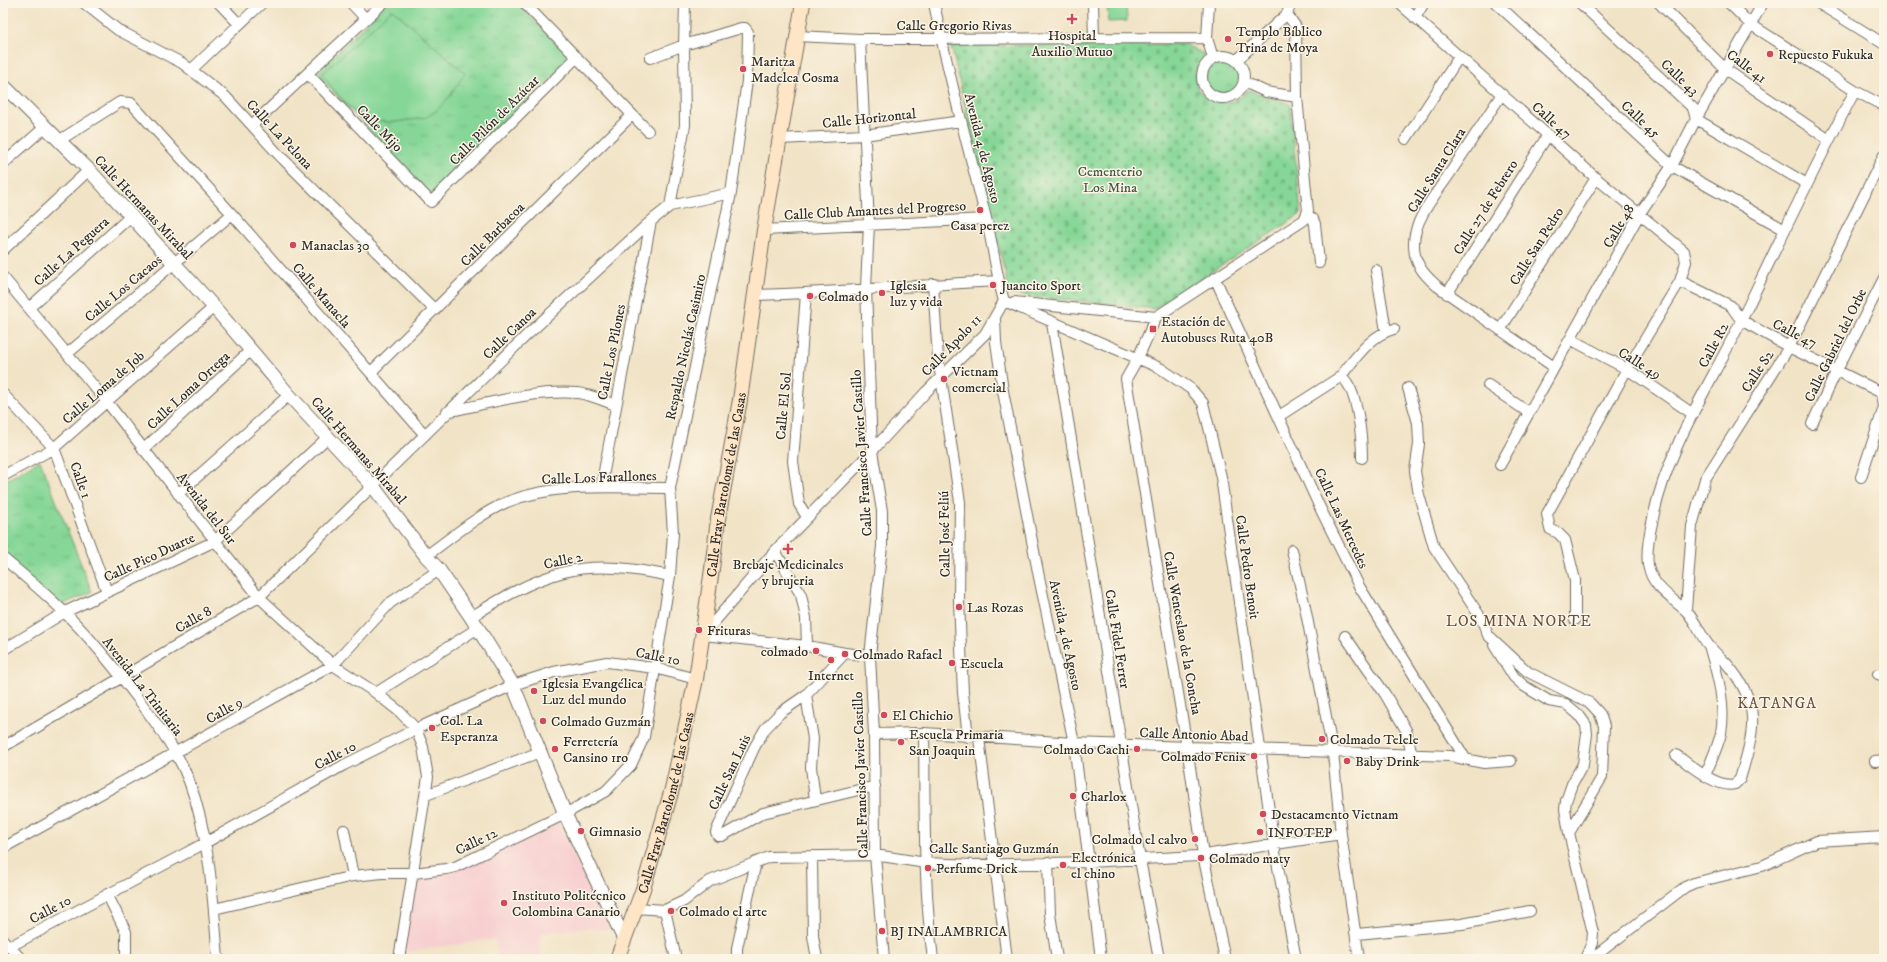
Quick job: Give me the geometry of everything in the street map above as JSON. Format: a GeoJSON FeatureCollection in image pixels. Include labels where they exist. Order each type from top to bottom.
{"type":"FeatureCollection","features":[{"type":"Feature","properties":{"kind":"main road","name":"Calle Fray Bartolomé de las Casas"},"geometry":{"type":"LineString","coordinates":[[617,959],[636,908],[672,788],[696,679],[718,519],[740,400],[764,230],[796,36],[803,3]]}},
{"type":"Feature","properties":{"kind":"street","name":"Calle La Pelona"},"geometry":{"type":"LineString","coordinates":[[84,3],[118,30],[182,63],[226,97],[278,154],[435,310]]}},
{"type":"Feature","properties":{"kind":"street"},"geometry":{"type":"LineString","coordinates":[[219,3],[239,24]]}},
{"type":"Feature","properties":{"kind":"street"},"geometry":{"type":"LineString","coordinates":[[191,70],[262,3]]}},
{"type":"Feature","properties":{"kind":"street"},"geometry":{"type":"LineString","coordinates":[[351,3],[366,19]]}},
{"type":"Feature","properties":{"kind":"street"},"geometry":{"type":"LineString","coordinates":[[252,125],[383,3]]}},
{"type":"Feature","properties":{"kind":"street"},"geometry":{"type":"LineString","coordinates":[[524,3],[648,131]]}},
{"type":"Feature","properties":{"kind":"street"},"geometry":{"type":"LineString","coordinates":[[685,3],[685,126],[670,206],[731,193]]}},
{"type":"Feature","properties":{"kind":"street","name":"Avenida 4 de Agosto"},"geometry":{"type":"LineString","coordinates":[[934,3],[941,39],[986,219],[998,281],[1004,301]]}},
{"type":"Feature","properties":{"kind":"street"},"geometry":{"type":"LineString","coordinates":[[1093,3],[1094,38]]}},
{"type":"Feature","properties":{"kind":"street"},"geometry":{"type":"LineString","coordinates":[[1209,3],[1207,38],[1213,58]]}},
{"type":"Feature","properties":{"kind":"street"},"geometry":{"type":"LineString","coordinates":[[1237,60],[1287,14],[1291,3]]}},
{"type":"Feature","properties":{"kind":"street","name":"Calle 47"},"geometry":{"type":"LineString","coordinates":[[1398,3],[1596,178],[1684,251],[1686,262],[1680,281],[1731,306],[1741,320],[1789,347],[1883,391]]}},
{"type":"Feature","properties":{"kind":"street"},"geometry":{"type":"LineString","coordinates":[[1415,18],[1424,3]]}},
{"type":"Feature","properties":{"kind":"street","name":"Calle 45"},"geometry":{"type":"LineString","coordinates":[[1496,3],[1672,166],[1785,230]]}},
{"type":"Feature","properties":{"kind":"street","name":"Calle 43"},"geometry":{"type":"LineString","coordinates":[[1580,3],[1693,108],[1696,119],[1807,184]]}},
{"type":"Feature","properties":{"kind":"street","name":"Calle 41"},"geometry":{"type":"LineString","coordinates":[[1659,3],[1725,69],[1828,140]]}},
{"type":"Feature","properties":{"kind":"street"},"geometry":{"type":"LineString","coordinates":[[1729,3],[1750,24],[1855,91],[1884,106]]}},
{"type":"Feature","properties":{"kind":"street","name":"Calle 48"},"geometry":{"type":"LineString","coordinates":[[1500,465],[1528,412],[1640,213],[1672,166],[1696,119],[1763,3]]}},
{"type":"Feature","properties":{"kind":"street"},"geometry":{"type":"LineString","coordinates":[[1818,3],[1884,44]]}},
{"type":"Feature","properties":{"kind":"street"},"geometry":{"type":"LineString","coordinates":[[1004,301],[1156,317],[1304,220],[1308,211],[1298,97],[1296,27],[1287,14]]}},
{"type":"Feature","properties":{"kind":"street","name":"Respaldo Nicolás Casimiro"},"geometry":{"type":"LineString","coordinates":[[655,668],[670,576],[673,533],[670,488],[731,193],[747,81],[748,32],[745,28],[741,28],[684,45]]}},
{"type":"Feature","properties":{"kind":"street","name":"Calle Gregorio Rivas"},"geometry":{"type":"LineString","coordinates":[[796,36],[860,39],[1207,38]]}},
{"type":"Feature","properties":{"kind":"street","name":"Calle Francisco Javier Castillo"},"geometry":{"type":"LineString","coordinates":[[860,39],[869,224],[866,288],[872,451],[882,512],[882,546],[870,656],[874,734],[876,855],[884,959]]}},
{"type":"Feature","properties":{"kind":"street"},"geometry":{"type":"LineString","coordinates":[[650,58],[684,45]]}},
{"type":"Feature","properties":{"kind":"street"},"geometry":{"type":"LineString","coordinates":[[1221,55],[1230,56],[1237,60],[1244,70],[1244,82],[1236,94],[1230,97],[1216,97],[1210,93],[1205,88],[1202,74],[1208,62],[1221,55]]}},
{"type":"Feature","properties":{"kind":"street","name":"Calle Pilón de Azúcar"},"geometry":{"type":"LineString","coordinates":[[431,202],[577,57]]}},
{"type":"Feature","properties":{"kind":"street"},"geometry":{"type":"LineString","coordinates":[[1406,139],[1460,57]]}},
{"type":"Feature","properties":{"kind":"street","name":"Calle Mijo"},"geometry":{"type":"LineString","coordinates":[[308,74],[431,202]]}},
{"type":"Feature","properties":{"kind":"street"},"geometry":{"type":"LineString","coordinates":[[1244,82],[1266,92],[1298,97]]}},
{"type":"Feature","properties":{"kind":"street","name":"Calle Hermanas Mirabal"},"geometry":{"type":"LineString","coordinates":[[3,84],[89,170],[214,307],[289,394],[372,485],[426,556],[439,570],[474,622],[513,686],[565,814],[624,939]]}},
{"type":"Feature","properties":{"kind":"street","name":"Calle R2"},"geometry":{"type":"LineString","coordinates":[[1686,610],[1668,598],[1651,575],[1648,564],[1648,548],[1656,502],[1693,414],[1741,320],[1828,140],[1855,91]]}},
{"type":"Feature","properties":{"kind":"street","name":"Calle Santa Clara"},"geometry":{"type":"LineString","coordinates":[[1502,94],[1423,215],[1414,241],[1417,264],[1425,275],[1447,294],[1554,367]]}},
{"type":"Feature","properties":{"kind":"street","name":"Calle Manacla"},"geometry":{"type":"LineString","coordinates":[[60,140],[120,102],[131,103],[232,214],[425,435]]}},
{"type":"Feature","properties":{"kind":"street","name":"Calle Barbacoa"},"geometry":{"type":"LineString","coordinates":[[371,372],[632,115]]}},
{"type":"Feature","properties":{"kind":"street","name":"Calle Horizontal"},"geometry":{"type":"LineString","coordinates":[[780,139],[864,135],[961,121]]}},
{"type":"Feature","properties":{"kind":"street"},"geometry":{"type":"LineString","coordinates":[[3,164],[45,127]]}},
{"type":"Feature","properties":{"kind":"street","name":"Calle 27 de Febrero"},"geometry":{"type":"LineString","coordinates":[[1447,294],[1548,135]]}},
{"type":"Feature","properties":{"kind":"street","name":"Calle S2"},"geometry":{"type":"LineString","coordinates":[[1686,610],[1692,526],[1705,480],[1789,347],[1884,155]]}},
{"type":"Feature","properties":{"kind":"street"},"geometry":{"type":"LineString","coordinates":[[3,250],[89,170]]}},
{"type":"Feature","properties":{"kind":"street","name":"Calle San Pedro"},"geometry":{"type":"LineString","coordinates":[[1500,330],[1596,178]]}},
{"type":"Feature","properties":{"kind":"street","name":"Calle Canoa"},"geometry":{"type":"LineString","coordinates":[[372,485],[527,335],[651,221],[670,206]]}},
{"type":"Feature","properties":{"kind":"street","name":"Calle Los Cacaos"},"geometry":{"type":"LineString","coordinates":[[68,354],[232,214]]}},
{"type":"Feature","properties":{"kind":"street"},"geometry":{"type":"LineString","coordinates":[[1307,215],[1313,219],[1315,224],[1319,263]]}},
{"type":"Feature","properties":{"kind":"street","name":"Calle La Peguera"},"geometry":{"type":"LineString","coordinates":[[29,308],[131,216]]}},
{"type":"Feature","properties":{"kind":"street","name":"Calle Club Amantes del Progreso"},"geometry":{"type":"LineString","coordinates":[[764,230],[986,219]]}},
{"type":"Feature","properties":{"kind":"street","name":"Calle Los Pilones"},"geometry":{"type":"LineString","coordinates":[[600,487],[651,221]]}},
{"type":"Feature","properties":{"kind":"street"},"geometry":{"type":"LineString","coordinates":[[1279,416],[1340,377],[1362,350],[1390,330],[1376,270]]}},
{"type":"Feature","properties":{"kind":"street","name":"Avenida del Sur"},"geometry":{"type":"LineString","coordinates":[[3,276],[107,402],[259,598],[333,664],[376,693],[400,712],[416,729]]}},
{"type":"Feature","properties":{"kind":"street","name":"Calle Las Mercedes"},"geometry":{"type":"LineString","coordinates":[[1215,278],[1321,510],[1359,586],[1465,758]]}},
{"type":"Feature","properties":{"kind":"street","name":"Calle Gabriel del Orbe"},"geometry":{"type":"LineString","coordinates":[[1812,424],[1837,370],[1884,278]]}},
{"type":"Feature","properties":{"kind":"street"},"geometry":{"type":"LineString","coordinates":[[755,295],[806,294],[866,288],[998,281]]}},
{"type":"Feature","properties":{"kind":"street"},"geometry":{"type":"LineString","coordinates":[[1575,620],[1575,580],[1565,540],[1558,533],[1550,529],[1547,514],[1627,369],[1680,281]]}},
{"type":"Feature","properties":{"kind":"street","name":"Calle José Feliú"},"geometry":{"type":"LineString","coordinates":[[933,284],[938,358],[942,376],[960,502],[959,601],[963,694],[968,737]]}},
{"type":"Feature","properties":{"kind":"street","name":"Calle El Sol"},"geometry":{"type":"LineString","coordinates":[[806,294],[793,461],[799,504],[807,517]]}},
{"type":"Feature","properties":{"kind":"street","name":"Calle Apolo 11"},"geometry":{"type":"LineString","coordinates":[[703,635],[775,551],[942,376],[985,334],[1004,301]]}},
{"type":"Feature","properties":{"kind":"street","name":"Calle Pedro Benoit"},"geometry":{"type":"LineString","coordinates":[[1004,301],[1052,323],[1160,368],[1191,390],[1202,403],[1206,412],[1221,477],[1260,750],[1275,845],[1296,959]]}},
{"type":"Feature","properties":{"kind":"street","name":"Calle Loma de Job"},"geometry":{"type":"LineString","coordinates":[[3,476],[54,448],[214,307]]}},
{"type":"Feature","properties":{"kind":"street","name":"Calle Wenceslao de la Concha"},"geometry":{"type":"LineString","coordinates":[[1156,317],[1138,358],[1126,379],[1188,747],[1203,855],[1226,959]]}},
{"type":"Feature","properties":{"kind":"street","name":"Avenida 4 de Agosto"},"geometry":{"type":"LineString","coordinates":[[995,318],[996,342],[1005,398],[1039,577],[1074,743],[1082,797],[1088,862],[1101,959]]}},
{"type":"Feature","properties":{"kind":"street","name":"Calle Fidel Ferrer"},"geometry":{"type":"LineString","coordinates":[[1052,323],[1140,860],[1159,959]]}},
{"type":"Feature","properties":{"kind":"street","name":"Calle 49"},"geometry":{"type":"LineString","coordinates":[[1570,339],[1627,369],[1693,414]]}},
{"type":"Feature","properties":{"kind":"street","name":"Calle Loma Ortega"},"geometry":{"type":"LineString","coordinates":[[143,450],[251,350]]}},
{"type":"Feature","properties":{"kind":"street"},"geometry":{"type":"LineString","coordinates":[[1340,377],[1345,379],[1349,386],[1356,407],[1362,458]]}},
{"type":"Feature","properties":{"kind":"street"},"geometry":{"type":"LineString","coordinates":[[1488,385],[1528,412]]}},
{"type":"Feature","properties":{"kind":"street"},"geometry":{"type":"LineString","coordinates":[[1408,388],[1418,423],[1419,444],[1416,471],[1418,489],[1434,547],[1481,618],[1488,635],[1514,677],[1524,686],[1549,701],[1566,704],[1586,725],[1588,734],[1583,764],[1572,784],[1565,809],[1569,833],[1593,932],[1592,943],[1584,959]]}},
{"type":"Feature","properties":{"kind":"street"},"geometry":{"type":"LineString","coordinates":[[1861,477],[1884,407],[1883,391]]}},
{"type":"Feature","properties":{"kind":"street"},"geometry":{"type":"LineString","coordinates":[[447,412],[515,397],[546,394],[579,393],[616,405]]}},
{"type":"Feature","properties":{"kind":"street","name":"Calle 1"},"geometry":{"type":"LineString","coordinates":[[3,394],[54,448],[107,592]]}},
{"type":"Feature","properties":{"kind":"street"},"geometry":{"type":"LineString","coordinates":[[178,494],[289,394]]}},
{"type":"Feature","properties":{"kind":"street","name":"Calle Pico Duarte"},"geometry":{"type":"LineString","coordinates":[[3,650],[64,612],[215,541],[328,437]]}},
{"type":"Feature","properties":{"kind":"street","name":"Calle 8"},"geometry":{"type":"LineString","coordinates":[[3,747],[259,598],[372,485]]}},
{"type":"Feature","properties":{"kind":"street","name":"Calle Los Farallones"},"geometry":{"type":"LineString","coordinates":[[426,556],[485,514],[507,502],[541,491],[600,487],[670,488]]}},
{"type":"Feature","properties":{"kind":"street"},"geometry":{"type":"LineString","coordinates":[[1292,550],[1305,607],[1332,753],[1340,834],[1357,934],[1359,959]]}},
{"type":"Feature","properties":{"kind":"street"},"geometry":{"type":"LineString","coordinates":[[775,551],[801,595],[806,618],[807,646]]}},
{"type":"Feature","properties":{"kind":"street","name":"Avenida La Trinitaria"},"geometry":{"type":"LineString","coordinates":[[5,561],[64,612],[122,677],[163,731],[176,752],[196,803],[205,843],[214,909],[218,959]]}},
{"type":"Feature","properties":{"kind":"street","name":"Calle 2"},"geometry":{"type":"LineString","coordinates":[[376,693],[474,622],[506,596],[539,580],[565,571],[596,568],[635,569],[670,576]]}},
{"type":"Feature","properties":{"kind":"street","name":"Calle 9"},"geometry":{"type":"LineString","coordinates":[[3,848],[333,664],[384,608],[439,570]]}},
{"type":"Feature","properties":{"kind":"street"},"geometry":{"type":"LineString","coordinates":[[1676,755],[1705,776],[1727,785],[1735,784],[1740,779],[1752,737],[1751,711],[1742,686],[1725,662],[1709,647],[1686,610]]}},
{"type":"Feature","properties":{"kind":"street"},"geometry":{"type":"LineString","coordinates":[[703,635],[807,646],[870,656]]}},
{"type":"Feature","properties":{"kind":"street"},"geometry":{"type":"LineString","coordinates":[[1488,635],[1528,672],[1590,703],[1600,714],[1604,726],[1602,778],[1569,833]]}},
{"type":"Feature","properties":{"kind":"street"},"geometry":{"type":"LineString","coordinates":[[1345,636],[1386,694],[1406,730],[1412,755]]}},
{"type":"Feature","properties":{"kind":"street"},"geometry":{"type":"LineString","coordinates":[[1705,776],[1721,734],[1723,719],[1719,682],[1709,647]]}},
{"type":"Feature","properties":{"kind":"street","name":"Calle San Luis"},"geometry":{"type":"LineString","coordinates":[[815,800],[764,813],[722,836],[718,836],[716,832],[754,748],[765,729],[780,713],[806,695],[845,653]]}},
{"type":"Feature","properties":{"kind":"street","name":"Calle 10"},"geometry":{"type":"LineString","coordinates":[[6,943],[107,894],[205,843],[344,765],[416,729],[513,686],[554,672],[607,662],[655,668],[696,679]]}},
{"type":"Feature","properties":{"kind":"street","name":"Calle 12"},"geometry":{"type":"LineString","coordinates":[[214,909],[353,876],[382,873],[414,873],[446,869],[565,814],[606,792],[631,765],[644,737],[655,668]]}},
{"type":"Feature","properties":{"kind":"street"},"geometry":{"type":"LineString","coordinates":[[806,695],[812,739],[811,767],[815,800],[875,786]]}},
{"type":"Feature","properties":{"kind":"street"},"geometry":{"type":"LineString","coordinates":[[399,959],[414,873],[428,777],[426,759],[416,729]]}},
{"type":"Feature","properties":{"kind":"street","name":"Calle Antonio Abad"},"geometry":{"type":"LineString","coordinates":[[874,734],[924,734],[1074,743],[1412,755],[1465,758],[1484,763],[1511,762]]}},
{"type":"Feature","properties":{"kind":"street"},"geometry":{"type":"LineString","coordinates":[[924,734],[928,923],[933,959]]}},
{"type":"Feature","properties":{"kind":"street"},"geometry":{"type":"LineString","coordinates":[[979,738],[1007,959]]}},
{"type":"Feature","properties":{"kind":"street"},"geometry":{"type":"LineString","coordinates":[[426,795],[540,752]]}},
{"type":"Feature","properties":{"kind":"street"},"geometry":{"type":"LineString","coordinates":[[344,830],[353,876]]}},
{"type":"Feature","properties":{"kind":"street","name":"Calle Santiago Guzmán"},"geometry":{"type":"LineString","coordinates":[[636,908],[665,910],[684,901],[710,881],[769,857],[876,855],[926,863],[995,864],[1140,860],[1203,855],[1340,834]]}},
{"type":"Feature","properties":{"kind":"street"},"geometry":{"type":"LineString","coordinates":[[1591,959],[1685,887],[1694,883],[1762,866],[1817,841],[1884,837]]}},
{"type":"Feature","properties":{"kind":"street"},"geometry":{"type":"LineString","coordinates":[[812,856],[813,936],[816,959]]}},
{"type":"Feature","properties":{"kind":"street"},"geometry":{"type":"LineString","coordinates":[[737,959],[737,948],[756,862]]}},
{"type":"Feature","properties":{"kind":"street"},"geometry":{"type":"LineString","coordinates":[[1048,862],[1050,914],[1057,959]]}},
{"type":"Feature","properties":{"kind":"street"},"geometry":{"type":"LineString","coordinates":[[107,894],[126,932],[126,959]]}},
{"type":"Feature","properties":{"kind":"street"},"geometry":{"type":"LineString","coordinates":[[665,910],[676,959]]}},
{"type":"Feature","properties":{"kind":"street"},"geometry":{"type":"LineString","coordinates":[[1357,934],[1462,924],[1530,911]]}},
{"type":"Feature","properties":{"kind":"street"},"geometry":{"type":"LineString","coordinates":[[6,943],[21,959]]}},
{"type":"Feature","properties":{"kind":"shaded area","name":"Instituto Politécnico Colombina Canario"},"geometry":{"type":"Polygon","coordinates":[[[558,823],[610,930],[580,928],[541,933],[541,955],[512,959],[498,959],[495,939],[404,952],[416,878],[450,873],[558,823]]]}},
{"type":"Feature","properties":{"kind":"green space"},"geometry":{"type":"Polygon","coordinates":[[[386,3],[517,3],[572,58],[431,195],[316,74],[386,3]]]}},
{"type":"Feature","properties":{"kind":"green space"},"geometry":{"type":"Polygon","coordinates":[[[1107,3],[1126,3],[1127,21],[1108,22],[1107,3]]]}},
{"type":"Feature","properties":{"kind":"green space"},"geometry":{"type":"Polygon","coordinates":[[[392,9],[465,73],[441,107],[428,116],[420,119],[393,122],[368,118],[349,106],[322,74],[392,9]]]}},
{"type":"Feature","properties":{"kind":"green space","name":"Cementerio Los Mina"},"geometry":{"type":"Polygon","coordinates":[[[1185,44],[1205,55],[1197,69],[1195,78],[1199,91],[1209,100],[1216,102],[1229,102],[1239,98],[1248,90],[1290,104],[1301,214],[1154,309],[1010,294],[951,46],[1185,44]]]}},
{"type":"Feature","properties":{"kind":"green space"},"geometry":{"type":"Polygon","coordinates":[[[1227,59],[1236,64],[1240,70],[1240,84],[1236,90],[1227,95],[1219,95],[1210,90],[1206,84],[1205,73],[1210,64],[1216,60],[1227,59]]]}},
{"type":"Feature","properties":{"kind":"green space"},"geometry":{"type":"Polygon","coordinates":[[[40,460],[92,592],[54,608],[3,563],[3,482],[40,460]]]}},
{"type":"Feature","properties":{"kind":"place","name":"Hospital Auxilio Mutuo"},"geometry":{"type":"Point","coordinates":[1072,19]}},
{"type":"Feature","properties":{"kind":"place","name":"Templo Bíblico Trina de Moya"},"geometry":{"type":"Point","coordinates":[1228,39]}},
{"type":"Feature","properties":{"kind":"place","name":"Repuesto Fukuka"},"geometry":{"type":"Point","coordinates":[1770,54]}},
{"type":"Feature","properties":{"kind":"place","name":"Maritza Madelca Cosma"},"geometry":{"type":"Point","coordinates":[743,69]}},
{"type":"Feature","properties":{"kind":"place","name":"Casa perez"},"geometry":{"type":"Point","coordinates":[980,210]}},
{"type":"Feature","properties":{"kind":"place","name":"Manaclas 30"},"geometry":{"type":"Point","coordinates":[293,245]}},
{"type":"Feature","properties":{"kind":"place","name":"Juancito Sport"},"geometry":{"type":"Point","coordinates":[993,285]}},
{"type":"Feature","properties":{"kind":"place","name":"Iglesia luz y vida"},"geometry":{"type":"Point","coordinates":[882,293]}},
{"type":"Feature","properties":{"kind":"place","name":"Colmado"},"geometry":{"type":"Point","coordinates":[810,296]}},
{"type":"Feature","properties":{"kind":"place","name":"Estación de Autobuses Ruta 40B"},"geometry":{"type":"Point","coordinates":[1153,329]}},
{"type":"Feature","properties":{"kind":"place","name":"Vietnam comercial"},"geometry":{"type":"Point","coordinates":[944,379]}},
{"type":"Feature","properties":{"kind":"place","name":"Brebaje Medicinales y brujeria"},"geometry":{"type":"Point","coordinates":[788,549]}},
{"type":"Feature","properties":{"kind":"place","name":"Las Rozas"},"geometry":{"type":"Point","coordinates":[959,607]}},
{"type":"Feature","properties":{"kind":"place","name":"Frituras"},"geometry":{"type":"Point","coordinates":[699,630]}},
{"type":"Feature","properties":{"kind":"place","name":"colmado"},"geometry":{"type":"Point","coordinates":[816,651]}},
{"type":"Feature","properties":{"kind":"place","name":"Colmado Rafael"},"geometry":{"type":"Point","coordinates":[845,654]}},
{"type":"Feature","properties":{"kind":"place","name":"Internet"},"geometry":{"type":"Point","coordinates":[831,660]}},
{"type":"Feature","properties":{"kind":"place","name":"Escuela"},"geometry":{"type":"Point","coordinates":[952,663]}},
{"type":"Feature","properties":{"kind":"place","name":"Iglesia Evangélica Luz del mundo"},"geometry":{"type":"Point","coordinates":[534,691]}},
{"type":"Feature","properties":{"kind":"place","name":"El Chichio"},"geometry":{"type":"Point","coordinates":[884,715]}},
{"type":"Feature","properties":{"kind":"place","name":"Colmado Guzmán"},"geometry":{"type":"Point","coordinates":[543,721]}},
{"type":"Feature","properties":{"kind":"place","name":"Col. La Esperanza"},"geometry":{"type":"Point","coordinates":[432,728]}},
{"type":"Feature","properties":{"kind":"place","name":"Colmado Telele"},"geometry":{"type":"Point","coordinates":[1322,739]}},
{"type":"Feature","properties":{"kind":"place","name":"Escuela Primaria San Joaquin"},"geometry":{"type":"Point","coordinates":[901,742]}},
{"type":"Feature","properties":{"kind":"place","name":"Ferretería Cansino 1ro"},"geometry":{"type":"Point","coordinates":[555,749]}},
{"type":"Feature","properties":{"kind":"place","name":"Colmado Cachi"},"geometry":{"type":"Point","coordinates":[1137,749]}},
{"type":"Feature","properties":{"kind":"place","name":"Colmado Fenix"},"geometry":{"type":"Point","coordinates":[1254,756]}},
{"type":"Feature","properties":{"kind":"place","name":"Baby Drink"},"geometry":{"type":"Point","coordinates":[1347,761]}},
{"type":"Feature","properties":{"kind":"place","name":"Charlox"},"geometry":{"type":"Point","coordinates":[1073,796]}},
{"type":"Feature","properties":{"kind":"place","name":"Destacamento Vietnam"},"geometry":{"type":"Point","coordinates":[1263,814]}},
{"type":"Feature","properties":{"kind":"place","name":"Gimnasio"},"geometry":{"type":"Point","coordinates":[581,831]}},
{"type":"Feature","properties":{"kind":"place","name":"INFOTEP"},"geometry":{"type":"Point","coordinates":[1260,832]}},
{"type":"Feature","properties":{"kind":"place","name":"Colmado el calvo"},"geometry":{"type":"Point","coordinates":[1195,839]}},
{"type":"Feature","properties":{"kind":"place","name":"Colmado maty"},"geometry":{"type":"Point","coordinates":[1201,858]}},
{"type":"Feature","properties":{"kind":"place","name":"Electrónica el chino"},"geometry":{"type":"Point","coordinates":[1063,865]}},
{"type":"Feature","properties":{"kind":"place","name":"Perfume Drick"},"geometry":{"type":"Point","coordinates":[928,868]}},
{"type":"Feature","properties":{"kind":"place","name":"Instituto Politécnico Colombina Canario"},"geometry":{"type":"Point","coordinates":[504,903]}},
{"type":"Feature","properties":{"kind":"place","name":"Colmado el arte"},"geometry":{"type":"Point","coordinates":[671,911]}},
{"type":"Feature","properties":{"kind":"place","name":"BJ INALAMBRICA"},"geometry":{"type":"Point","coordinates":[882,931]}},
{"type":"Feature","properties":{"kind":"district","name":"LOS MINA NORTE"},"geometry":{"type":"Point","coordinates":[1519,621]}},
{"type":"Feature","properties":{"kind":"district","name":"KATANGA"},"geometry":{"type":"Point","coordinates":[1777,703]}}]}
